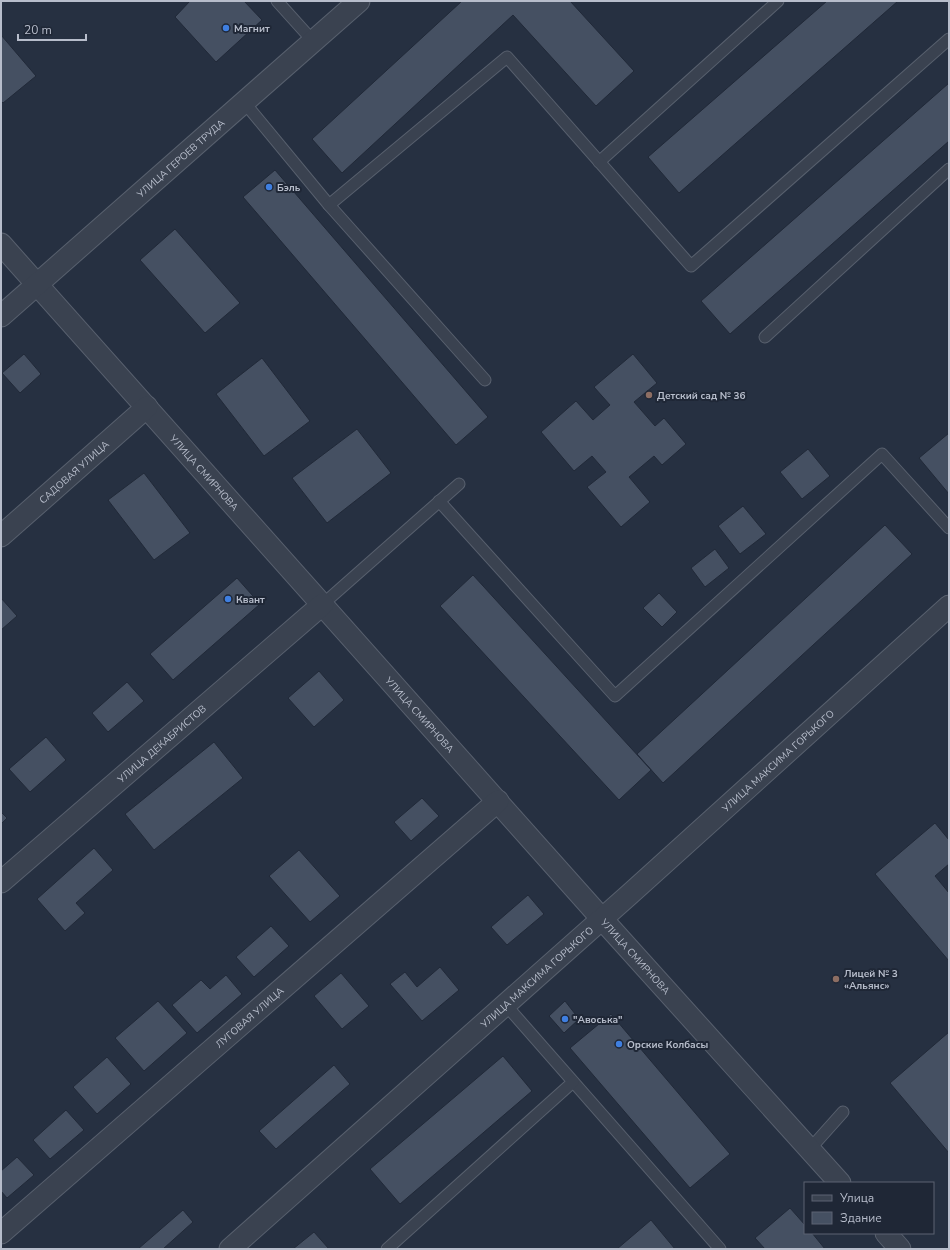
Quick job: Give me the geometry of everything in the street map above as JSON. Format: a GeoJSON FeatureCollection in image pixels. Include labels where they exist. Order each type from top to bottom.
{"type":"FeatureCollection","features":[{"type":"Feature","properties":{"kind":"street","name":"УЛИЦА ГЕРОЕВ ТРУДА"},"geometry":{"type":"LineString","coordinates":[[1,316],[359,1]]}},
{"type":"Feature","properties":{"kind":"street","name":"УЛИЦА СМИРНОВА"},"geometry":{"type":"LineString","coordinates":[[1,244],[602,919],[839,1182]]}},
{"type":"Feature","properties":{"kind":"street","name":"САДОВАЯ УЛИЦА"},"geometry":{"type":"LineString","coordinates":[[1,536],[147,407]]}},
{"type":"Feature","properties":{"kind":"street","name":"УЛИЦА ДЕКАБРИСТОВ"},"geometry":{"type":"LineString","coordinates":[[1,882],[323,604]]}},
{"type":"Feature","properties":{"kind":"street","name":"УЛИЦА МАКСИМА ГОРЬКОГО"},"geometry":{"type":"LineString","coordinates":[[230,1249],[602,919],[949,606]]}},
{"type":"Feature","properties":{"kind":"street","name":"ЛУГОВАЯ УЛИЦА"},"geometry":{"type":"LineString","coordinates":[[1,1234],[498,801]]}},
{"type":"Feature","properties":{"kind":"street"},"geometry":{"type":"LineString","coordinates":[[887,1234],[900,1249]]}},
{"type":"Feature","properties":{"kind":"lane"},"geometry":{"type":"LineString","coordinates":[[278,1],[313,41]]}},
{"type":"Feature","properties":{"kind":"lane"},"geometry":{"type":"LineString","coordinates":[[599,162],[778,1]]}},
{"type":"Feature","properties":{"kind":"lane"},"geometry":{"type":"LineString","coordinates":[[329,205],[507,58],[691,266],[949,39]]}},
{"type":"Feature","properties":{"kind":"lane"},"geometry":{"type":"LineString","coordinates":[[244,102],[329,205],[485,380]]}},
{"type":"Feature","properties":{"kind":"lane"},"geometry":{"type":"LineString","coordinates":[[764,337],[949,168]]}},
{"type":"Feature","properties":{"kind":"lane"},"geometry":{"type":"LineString","coordinates":[[439,501],[616,696],[882,454],[949,528]]}},
{"type":"Feature","properties":{"kind":"lane"},"geometry":{"type":"LineString","coordinates":[[323,604],[459,484]]}},
{"type":"Feature","properties":{"kind":"lane"},"geometry":{"type":"LineString","coordinates":[[505,1004],[720,1249]]}},
{"type":"Feature","properties":{"kind":"lane"},"geometry":{"type":"LineString","coordinates":[[387,1249],[573,1082]]}},
{"type":"Feature","properties":{"kind":"lane"},"geometry":{"type":"LineString","coordinates":[[810,1149],[843,1112]]}},
{"type":"Feature","properties":{"kind":"building"},"geometry":{"type":"Polygon","coordinates":[[[190,1],[244,1],[262,20],[216,62],[175,17],[190,1]]]}},
{"type":"Feature","properties":{"kind":"building"},"geometry":{"type":"Polygon","coordinates":[[[462,1],[570,1],[634,71],[596,106],[513,15],[342,173],[312,139],[462,1]]]}},
{"type":"Feature","properties":{"kind":"building"},"geometry":{"type":"Polygon","coordinates":[[[827,1],[898,1],[679,193],[648,157],[827,1]]]}},
{"type":"Feature","properties":{"kind":"building"},"geometry":{"type":"Polygon","coordinates":[[[1,35],[36,76],[3,103],[1,101],[1,35]]]}},
{"type":"Feature","properties":{"kind":"building"},"geometry":{"type":"Polygon","coordinates":[[[949,83],[949,141],[730,334],[701,301],[949,83]]]}},
{"type":"Feature","properties":{"kind":"building"},"geometry":{"type":"Polygon","coordinates":[[[275,170],[488,417],[456,445],[243,197],[275,170]]]}},
{"type":"Feature","properties":{"kind":"building"},"geometry":{"type":"Polygon","coordinates":[[[175,229],[240,303],[205,333],[140,260],[175,229]]]}},
{"type":"Feature","properties":{"kind":"building"},"geometry":{"type":"Polygon","coordinates":[[[24,354],[41,374],[20,393],[2,373],[24,354]]]}},
{"type":"Feature","properties":{"kind":"building"},"geometry":{"type":"Polygon","coordinates":[[[633,354],[657,383],[634,402],[655,426],[664,418],[686,444],[662,465],[654,456],[629,477],[650,502],[621,527],[587,487],[606,472],[592,456],[574,471],[541,432],[576,401],[593,420],[610,405],[594,387],[633,354]]]}},
{"type":"Feature","properties":{"kind":"building"},"geometry":{"type":"Polygon","coordinates":[[[262,358],[310,421],[264,456],[216,394],[262,358]]]}},
{"type":"Feature","properties":{"kind":"building"},"geometry":{"type":"Polygon","coordinates":[[[357,429],[391,473],[327,523],[292,478],[357,429]]]}},
{"type":"Feature","properties":{"kind":"building"},"geometry":{"type":"Polygon","coordinates":[[[949,433],[949,494],[919,458],[949,433]]]}},
{"type":"Feature","properties":{"kind":"building"},"geometry":{"type":"Polygon","coordinates":[[[808,449],[830,476],[802,499],[780,472],[808,449]]]}},
{"type":"Feature","properties":{"kind":"building"},"geometry":{"type":"Polygon","coordinates":[[[144,473],[190,533],[154,560],[108,500],[144,473]]]}},
{"type":"Feature","properties":{"kind":"building"},"geometry":{"type":"Polygon","coordinates":[[[743,506],[766,534],[740,554],[718,526],[743,506]]]}},
{"type":"Feature","properties":{"kind":"building"},"geometry":{"type":"Polygon","coordinates":[[[885,525],[912,554],[663,783],[637,754],[885,525]]]}},
{"type":"Feature","properties":{"kind":"building"},"geometry":{"type":"Polygon","coordinates":[[[715,549],[729,568],[705,587],[691,568],[715,549]]]}},
{"type":"Feature","properties":{"kind":"building"},"geometry":{"type":"Polygon","coordinates":[[[473,575],[651,770],[619,800],[440,606],[473,575]]]}},
{"type":"Feature","properties":{"kind":"building"},"geometry":{"type":"Polygon","coordinates":[[[237,578],[260,604],[173,680],[150,654],[237,578]]]}},
{"type":"Feature","properties":{"kind":"building"},"geometry":{"type":"Polygon","coordinates":[[[659,593],[677,612],[662,627],[643,608],[659,593]]]}},
{"type":"Feature","properties":{"kind":"building"},"geometry":{"type":"Polygon","coordinates":[[[1,598],[17,616],[1,630],[1,598]]]}},
{"type":"Feature","properties":{"kind":"building"},"geometry":{"type":"Polygon","coordinates":[[[319,671],[344,700],[314,727],[288,698],[319,671]]]}},
{"type":"Feature","properties":{"kind":"building"},"geometry":{"type":"Polygon","coordinates":[[[127,682],[144,701],[108,732],[92,713],[127,682]]]}},
{"type":"Feature","properties":{"kind":"building"},"geometry":{"type":"Polygon","coordinates":[[[46,737],[66,760],[30,792],[9,769],[46,737]]]}},
{"type":"Feature","properties":{"kind":"building"},"geometry":{"type":"Polygon","coordinates":[[[214,742],[243,778],[154,850],[125,814],[214,742]]]}},
{"type":"Feature","properties":{"kind":"building"},"geometry":{"type":"Polygon","coordinates":[[[422,798],[439,816],[411,841],[394,822],[422,798]]]}},
{"type":"Feature","properties":{"kind":"building"},"geometry":{"type":"Polygon","coordinates":[[[1,812],[7,818],[1,824],[1,812]]]}},
{"type":"Feature","properties":{"kind":"building"},"geometry":{"type":"Polygon","coordinates":[[[935,823],[949,840],[949,864],[935,876],[949,893],[949,961],[875,874],[935,823]]]}},
{"type":"Feature","properties":{"kind":"building"},"geometry":{"type":"Polygon","coordinates":[[[94,848],[113,870],[76,903],[85,913],[65,931],[37,899],[94,848]]]}},
{"type":"Feature","properties":{"kind":"building"},"geometry":{"type":"Polygon","coordinates":[[[299,850],[340,896],[310,922],[269,876],[299,850]]]}},
{"type":"Feature","properties":{"kind":"building"},"geometry":{"type":"Polygon","coordinates":[[[528,895],[544,914],[507,945],[491,927],[528,895]]]}},
{"type":"Feature","properties":{"kind":"building"},"geometry":{"type":"Polygon","coordinates":[[[271,926],[289,946],[254,977],[236,957],[271,926]]]}},
{"type":"Feature","properties":{"kind":"building"},"geometry":{"type":"Polygon","coordinates":[[[440,967],[459,990],[422,1021],[390,984],[405,972],[417,987],[440,967]]]}},
{"type":"Feature","properties":{"kind":"building"},"geometry":{"type":"Polygon","coordinates":[[[341,973],[369,1006],[342,1029],[314,996],[341,973]]]}},
{"type":"Feature","properties":{"kind":"building"},"geometry":{"type":"Polygon","coordinates":[[[226,975],[242,994],[197,1033],[172,1005],[201,980],[210,989],[226,975]]]}},
{"type":"Feature","properties":{"kind":"building"},"geometry":{"type":"Polygon","coordinates":[[[158,1001],[187,1033],[144,1071],[115,1038],[158,1001]]]}},
{"type":"Feature","properties":{"kind":"building"},"geometry":{"type":"Polygon","coordinates":[[[565,1001],[579,1019],[564,1033],[549,1016],[565,1001]]]}},
{"type":"Feature","properties":{"kind":"building"},"geometry":{"type":"Polygon","coordinates":[[[611,1014],[730,1154],[690,1188],[570,1048],[611,1014]]]}},
{"type":"Feature","properties":{"kind":"building"},"geometry":{"type":"Polygon","coordinates":[[[949,1032],[949,1153],[890,1083],[949,1032]]]}},
{"type":"Feature","properties":{"kind":"building"},"geometry":{"type":"Polygon","coordinates":[[[503,1056],[532,1091],[400,1204],[370,1169],[503,1056]]]}},
{"type":"Feature","properties":{"kind":"building"},"geometry":{"type":"Polygon","coordinates":[[[107,1057],[131,1084],[97,1114],[73,1087],[107,1057]]]}},
{"type":"Feature","properties":{"kind":"building"},"geometry":{"type":"Polygon","coordinates":[[[334,1065],[350,1084],[276,1149],[259,1131],[334,1065]]]}},
{"type":"Feature","properties":{"kind":"building"},"geometry":{"type":"Polygon","coordinates":[[[66,1110],[84,1130],[50,1159],[33,1140],[66,1110]]]}},
{"type":"Feature","properties":{"kind":"building"},"geometry":{"type":"Polygon","coordinates":[[[17,1157],[34,1175],[7,1198],[1,1191],[1,1171],[17,1157]]]}},
{"type":"Feature","properties":{"kind":"building"},"geometry":{"type":"Polygon","coordinates":[[[790,1208],[804,1224],[804,1234],[813,1234],[825,1249],[765,1249],[755,1238],[790,1208]]]}},
{"type":"Feature","properties":{"kind":"building"},"geometry":{"type":"Polygon","coordinates":[[[183,1210],[193,1222],[163,1249],[138,1249],[183,1210]]]}},
{"type":"Feature","properties":{"kind":"building"},"geometry":{"type":"Polygon","coordinates":[[[651,1220],[675,1249],[617,1249],[651,1220]]]}},
{"type":"Feature","properties":{"kind":"building"},"geometry":{"type":"Polygon","coordinates":[[[314,1232],[329,1249],[293,1249],[314,1232]]]}},
{"type":"Feature","properties":{"kind":"place","name":"Магнит"},"geometry":{"type":"Point","coordinates":[226,28]}},
{"type":"Feature","properties":{"kind":"place","name":"Бэль"},"geometry":{"type":"Point","coordinates":[269,187]}},
{"type":"Feature","properties":{"kind":"place","name":"Детский сад № 36"},"geometry":{"type":"Point","coordinates":[649,395]}},
{"type":"Feature","properties":{"kind":"place","name":"Квант"},"geometry":{"type":"Point","coordinates":[228,599]}},
{"type":"Feature","properties":{"kind":"place","name":"Лицей № 3 «Альянс»"},"geometry":{"type":"Point","coordinates":[836,979]}},
{"type":"Feature","properties":{"kind":"place","name":"\"Авоська\""},"geometry":{"type":"Point","coordinates":[565,1019]}},
{"type":"Feature","properties":{"kind":"place","name":"Орские Колбасы"},"geometry":{"type":"Point","coordinates":[619,1044]}}]}
